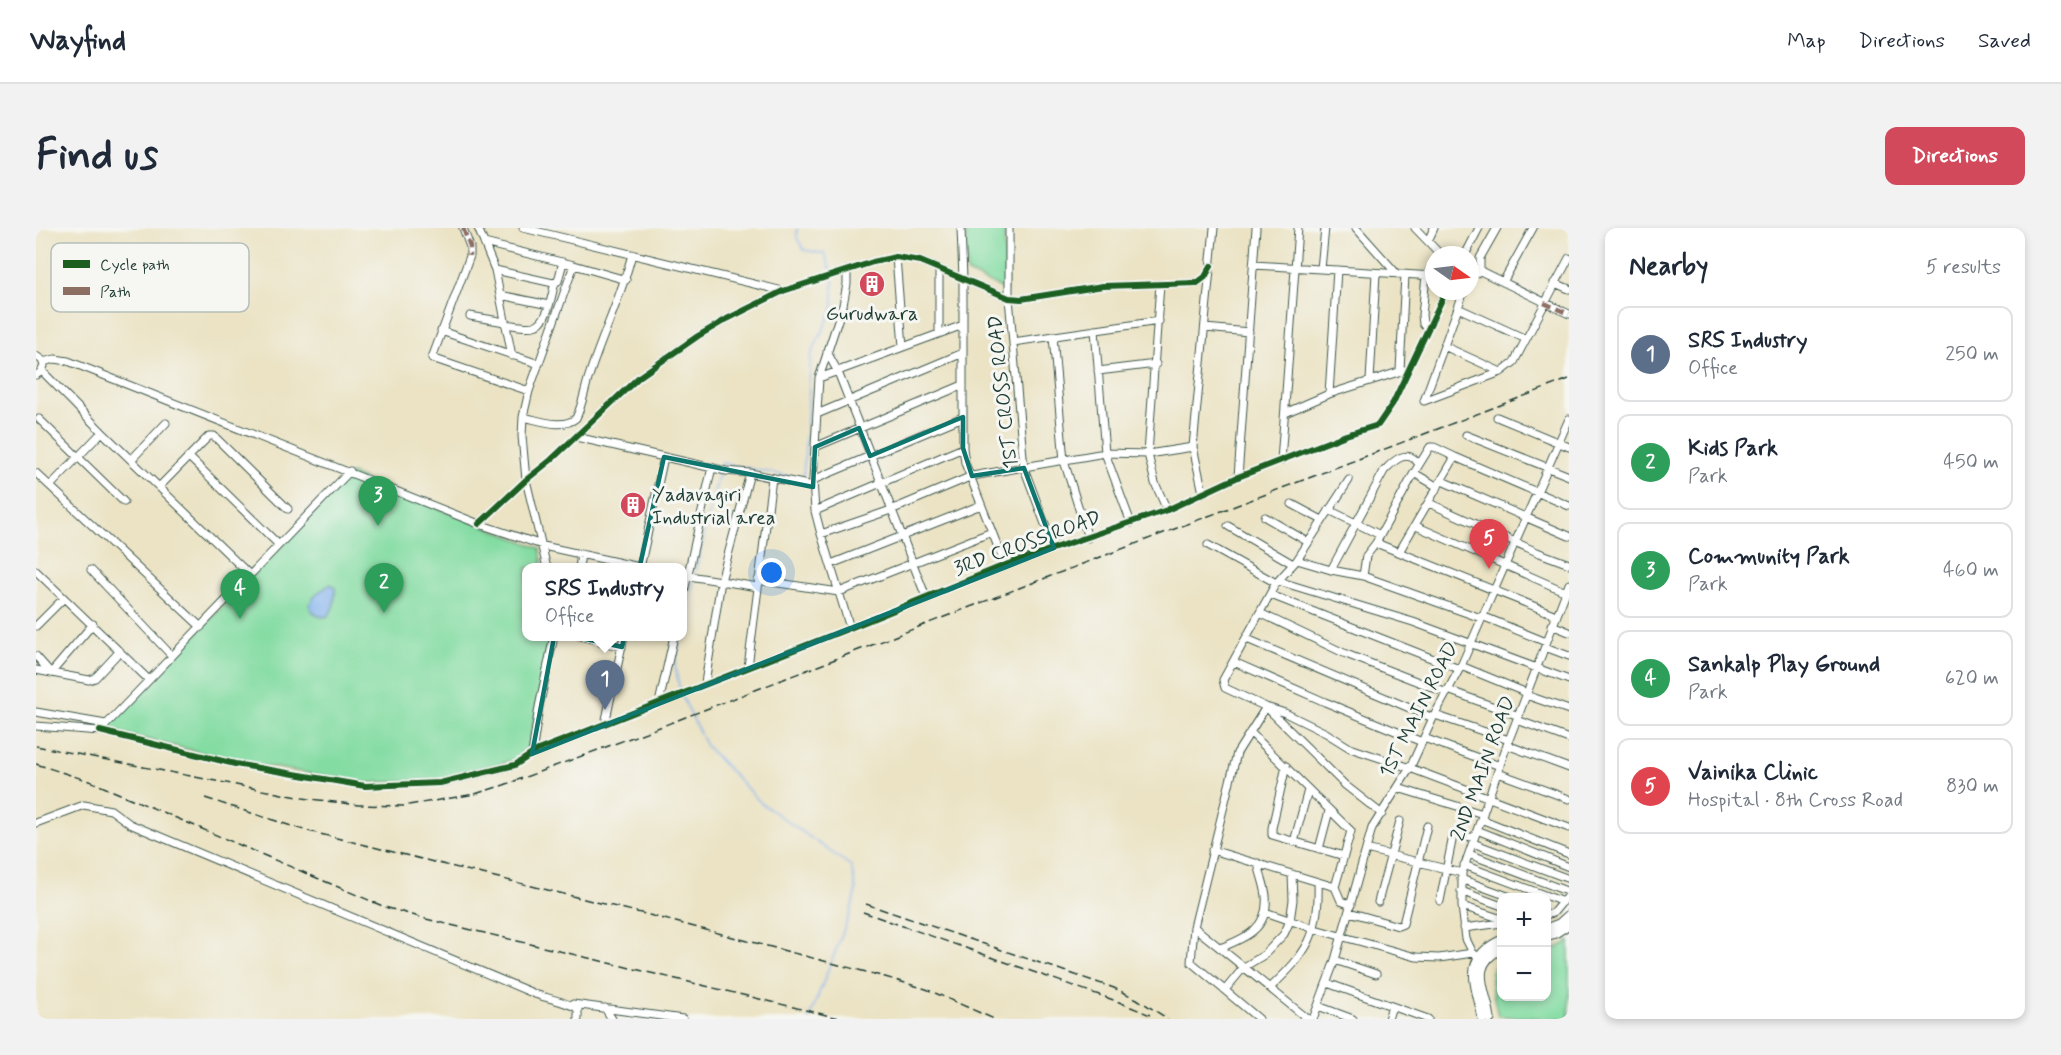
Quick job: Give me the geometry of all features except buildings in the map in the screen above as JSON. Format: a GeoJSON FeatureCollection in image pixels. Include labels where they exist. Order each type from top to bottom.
{"type":"FeatureCollection","features":[{"type":"Feature","properties":{"kind":"street"},"geometry":{"type":"LineString","coordinates":[[463,228],[470,247],[470,256],[432,357],[529,391]]}},
{"type":"Feature","properties":{"kind":"street"},"geometry":{"type":"LineString","coordinates":[[478,228],[495,270],[512,356]]}},
{"type":"Feature","properties":{"kind":"street"},"geometry":{"type":"LineString","coordinates":[[523,228],[783,291]]}},
{"type":"Feature","properties":{"kind":"street"},"geometry":{"type":"LineString","coordinates":[[961,228],[963,448],[981,506],[1005,565]]}},
{"type":"Feature","properties":{"kind":"street","name":"1ST CROSS ROAD"},"geometry":{"type":"LineString","coordinates":[[1009,228],[1010,298],[1024,468],[1054,548]]}},
{"type":"Feature","properties":{"kind":"street"},"geometry":{"type":"LineString","coordinates":[[1203,494],[1193,447],[1214,228]]}},
{"type":"Feature","properties":{"kind":"street"},"geometry":{"type":"LineString","coordinates":[[1238,477],[1256,228]]}},
{"type":"Feature","properties":{"kind":"street"},"geometry":{"type":"LineString","coordinates":[[1281,461],[1298,228]]}},
{"type":"Feature","properties":{"kind":"street"},"geometry":{"type":"LineString","coordinates":[[1321,269],[1325,228]]}},
{"type":"Feature","properties":{"kind":"street"},"geometry":{"type":"LineString","coordinates":[[1356,228],[1401,274],[1400,370]]}},
{"type":"Feature","properties":{"kind":"street"},"geometry":{"type":"LineString","coordinates":[[1415,228],[1433,246]]}},
{"type":"Feature","properties":{"kind":"street"},"geometry":{"type":"LineString","coordinates":[[1428,241],[1434,228]]}},
{"type":"Feature","properties":{"kind":"street"},"geometry":{"type":"LineString","coordinates":[[1470,246],[1479,228]]}},
{"type":"Feature","properties":{"kind":"street"},"geometry":{"type":"LineString","coordinates":[[1479,260],[1497,228]]}},
{"type":"Feature","properties":{"kind":"street"},"geometry":{"type":"LineString","coordinates":[[1503,282],[1533,228]]}},
{"type":"Feature","properties":{"kind":"street"},"geometry":{"type":"LineString","coordinates":[[484,243],[626,280]]}},
{"type":"Feature","properties":{"kind":"street"},"geometry":{"type":"LineString","coordinates":[[523,417],[548,423],[565,423],[574,420],[614,306],[626,280],[632,254]]}},
{"type":"Feature","properties":{"kind":"street"},"geometry":{"type":"LineString","coordinates":[[479,524],[639,377],[669,355],[727,319],[783,291],[896,257],[920,261],[1010,298],[1103,286],[1197,283],[1205,277],[1211,266]]}},
{"type":"Feature","properties":{"kind":"street"},"geometry":{"type":"LineString","coordinates":[[896,257],[903,347]]}},
{"type":"Feature","properties":{"kind":"street"},"geometry":{"type":"LineString","coordinates":[[470,316],[536,326],[544,318],[563,262]]}},
{"type":"Feature","properties":{"kind":"street"},"geometry":{"type":"LineString","coordinates":[[1461,300],[1424,401],[1501,372],[1514,362],[1568,262]]}},
{"type":"Feature","properties":{"kind":"street"},"geometry":{"type":"LineString","coordinates":[[546,563],[526,480],[522,436],[523,417],[529,391],[574,265]]}},
{"type":"Feature","properties":{"kind":"street"},"geometry":{"type":"LineString","coordinates":[[1253,265],[1425,276]]}},
{"type":"Feature","properties":{"kind":"street"},"geometry":{"type":"LineString","coordinates":[[939,269],[939,333]]}},
{"type":"Feature","properties":{"kind":"street"},"geometry":{"type":"LineString","coordinates":[[495,270],[555,283]]}},
{"type":"Feature","properties":{"kind":"street"},"geometry":{"type":"LineString","coordinates":[[847,270],[848,285],[843,305],[819,378],[812,484],[815,511],[821,534],[850,628]]}},
{"type":"Feature","properties":{"kind":"street"},"geometry":{"type":"LineString","coordinates":[[1329,393],[1337,270]]}},
{"type":"Feature","properties":{"kind":"street"},"geometry":{"type":"LineString","coordinates":[[1479,271],[1569,314]]}},
{"type":"Feature","properties":{"kind":"street"},"geometry":{"type":"LineString","coordinates":[[1370,381],[1376,273]]}},
{"type":"Feature","properties":{"kind":"street"},"geometry":{"type":"LineString","coordinates":[[1555,283],[1569,289]]}},
{"type":"Feature","properties":{"kind":"street"},"geometry":{"type":"LineString","coordinates":[[1161,284],[1148,454],[1155,483],[1167,510]]}},
{"type":"Feature","properties":{"kind":"street"},"geometry":{"type":"LineString","coordinates":[[500,295],[549,305]]}},
{"type":"Feature","properties":{"kind":"street"},"geometry":{"type":"LineString","coordinates":[[1426,300],[1422,320],[1427,329]]}},
{"type":"Feature","properties":{"kind":"street"},"geometry":{"type":"LineString","coordinates":[[1285,413],[1329,393],[1408,369],[1442,300]]}},
{"type":"Feature","properties":{"kind":"street"},"geometry":{"type":"LineString","coordinates":[[1458,308],[1526,339]]}},
{"type":"Feature","properties":{"kind":"street"},"geometry":{"type":"LineString","coordinates":[[1013,342],[1159,321]]}},
{"type":"Feature","properties":{"kind":"street"},"geometry":{"type":"LineString","coordinates":[[819,378],[963,325]]}},
{"type":"Feature","properties":{"kind":"street"},"geometry":{"type":"LineString","coordinates":[[1205,328],[1249,332]]}},
{"type":"Feature","properties":{"kind":"street"},"geometry":{"type":"LineString","coordinates":[[1095,330],[1105,453],[1131,523]]}},
{"type":"Feature","properties":{"kind":"street"},"geometry":{"type":"LineString","coordinates":[[441,331],[539,364]]}},
{"type":"Feature","properties":{"kind":"street"},"geometry":{"type":"LineString","coordinates":[[1053,336],[1064,461],[1088,538]]}},
{"type":"Feature","properties":{"kind":"street"},"geometry":{"type":"LineString","coordinates":[[1444,346],[1501,372]]}},
{"type":"Feature","properties":{"kind":"street"},"geometry":{"type":"LineString","coordinates":[[827,352],[838,372],[926,597]]}},
{"type":"Feature","properties":{"kind":"street"},"geometry":{"type":"LineString","coordinates":[[817,414],[963,353]]}},
{"type":"Feature","properties":{"kind":"street"},"geometry":{"type":"LineString","coordinates":[[36,356],[43,362]]}},
{"type":"Feature","properties":{"kind":"street"},"geometry":{"type":"LineString","coordinates":[[43,362],[55,359],[68,361],[479,524],[542,545],[623,563]]}},
{"type":"Feature","properties":{"kind":"street"},"geometry":{"type":"LineString","coordinates":[[43,362],[39,373],[250,575]]}},
{"type":"Feature","properties":{"kind":"street"},"geometry":{"type":"LineString","coordinates":[[1098,371],[1155,364]]}},
{"type":"Feature","properties":{"kind":"street","name":"3RD CROSS ROAD"},"geometry":{"type":"LineString","coordinates":[[36,726],[99,731],[236,764],[365,786],[440,783],[514,765],[532,753],[705,683],[850,628],[1005,565],[1167,510],[1238,477],[1378,425],[1393,403],[1408,369]]}},
{"type":"Feature","properties":{"kind":"street"},"geometry":{"type":"LineString","coordinates":[[815,447],[963,385]]}},
{"type":"Feature","properties":{"kind":"street"},"geometry":{"type":"LineString","coordinates":[[576,437],[726,471],[812,484],[870,456],[963,417]]}},
{"type":"Feature","properties":{"kind":"street"},"geometry":{"type":"LineString","coordinates":[[1497,417],[1569,447]]}},
{"type":"Feature","properties":{"kind":"street"},"geometry":{"type":"LineString","coordinates":[[39,419],[124,502]]}},
{"type":"Feature","properties":{"kind":"street","name":"1ST MAIN ROAD"},"geometry":{"type":"LineString","coordinates":[[1313,1019],[1335,960],[1372,828],[1410,768],[1460,668],[1569,419]]}},
{"type":"Feature","properties":{"kind":"street"},"geometry":{"type":"LineString","coordinates":[[574,420],[583,430]]}},
{"type":"Feature","properties":{"kind":"street"},"geometry":{"type":"LineString","coordinates":[[131,460],[166,423]]}},
{"type":"Feature","properties":{"kind":"street"},"geometry":{"type":"LineString","coordinates":[[51,485],[102,432]]}},
{"type":"Feature","properties":{"kind":"street"},"geometry":{"type":"LineString","coordinates":[[1466,435],[1569,476]]}},
{"type":"Feature","properties":{"kind":"street"},"geometry":{"type":"LineString","coordinates":[[159,487],[209,436],[213,436],[288,509]]}},
{"type":"Feature","properties":{"kind":"street"},"geometry":{"type":"LineString","coordinates":[[821,534],[891,510],[972,476],[1105,453],[1148,454],[1193,447]]}},
{"type":"Feature","properties":{"kind":"street"},"geometry":{"type":"LineString","coordinates":[[1363,576],[1366,556],[1376,543],[1430,447],[1569,506]]}},
{"type":"Feature","properties":{"kind":"street"},"geometry":{"type":"LineString","coordinates":[[815,511],[963,448]]}},
{"type":"Feature","properties":{"kind":"street"},"geometry":{"type":"LineString","coordinates":[[1331,570],[1384,471],[1399,458],[1409,456],[1419,464]]}},
{"type":"Feature","properties":{"kind":"street"},"geometry":{"type":"LineString","coordinates":[[189,457],[279,545]]}},
{"type":"Feature","properties":{"kind":"street"},"geometry":{"type":"LineString","coordinates":[[642,563],[664,457]]}},
{"type":"Feature","properties":{"kind":"street"},"geometry":{"type":"LineString","coordinates":[[1399,552],[1455,458]]}},
{"type":"Feature","properties":{"kind":"street"},"geometry":{"type":"LineString","coordinates":[[713,468],[687,575],[700,578],[839,592],[992,532]]}},
{"type":"Feature","properties":{"kind":"street"},"geometry":{"type":"LineString","coordinates":[[99,731],[350,471]]}},
{"type":"Feature","properties":{"kind":"street"},"geometry":{"type":"LineString","coordinates":[[36,473],[201,627]]}},
{"type":"Feature","properties":{"kind":"street"},"geometry":{"type":"LineString","coordinates":[[705,683],[721,581],[750,473]]}},
{"type":"Feature","properties":{"kind":"street"},"geometry":{"type":"LineString","coordinates":[[1414,473],[1569,536]]}},
{"type":"Feature","properties":{"kind":"street"},"geometry":{"type":"LineString","coordinates":[[748,667],[772,478]]}},
{"type":"Feature","properties":{"kind":"street"},"geometry":{"type":"LineString","coordinates":[[1349,480],[1295,562],[1277,582],[1223,681],[1225,687],[1326,733],[1350,748],[1410,768],[1569,828]]}},
{"type":"Feature","properties":{"kind":"street"},"geometry":{"type":"LineString","coordinates":[[1429,503],[1569,564]]}},
{"type":"Feature","properties":{"kind":"street"},"geometry":{"type":"LineString","coordinates":[[1292,504],[1322,520]]}},
{"type":"Feature","properties":{"kind":"street"},"geometry":{"type":"LineString","coordinates":[[831,564],[981,506]]}},
{"type":"Feature","properties":{"kind":"street"},"geometry":{"type":"LineString","coordinates":[[1329,510],[1380,535]]}},
{"type":"Feature","properties":{"kind":"street"},"geometry":{"type":"LineString","coordinates":[[1264,517],[1308,542]]}},
{"type":"Feature","properties":{"kind":"street"},"geometry":{"type":"LineString","coordinates":[[1228,526],[1295,562],[1363,576],[1482,617],[1569,656]]}},
{"type":"Feature","properties":{"kind":"street"},"geometry":{"type":"LineString","coordinates":[[1416,526],[1566,592]]}},
{"type":"Feature","properties":{"kind":"street"},"geometry":{"type":"LineString","coordinates":[[1376,543],[1556,615]]}},
{"type":"Feature","properties":{"kind":"street"},"geometry":{"type":"LineString","coordinates":[[1208,545],[1277,582],[1363,606],[1471,642],[1569,680]]}},
{"type":"Feature","properties":{"kind":"street"},"geometry":{"type":"LineString","coordinates":[[580,563],[581,554]]}},
{"type":"Feature","properties":{"kind":"street"},"geometry":{"type":"LineString","coordinates":[[91,570],[172,656]]}},
{"type":"Feature","properties":{"kind":"street"},"geometry":{"type":"LineString","coordinates":[[36,571],[149,680]]}},
{"type":"Feature","properties":{"kind":"street","name":"2ND MAIN ROAD"},"geometry":{"type":"LineString","coordinates":[[1478,957],[1466,939],[1461,891],[1462,872],[1508,742],[1569,584]]}},
{"type":"Feature","properties":{"kind":"street"},"geometry":{"type":"LineString","coordinates":[[1271,595],[1569,710]]}},
{"type":"Feature","properties":{"kind":"street"},"geometry":{"type":"LineString","coordinates":[[36,626],[64,598]]}},
{"type":"Feature","properties":{"kind":"street"},"geometry":{"type":"LineString","coordinates":[[1561,603],[1569,606]]}},
{"type":"Feature","properties":{"kind":"street"},"geometry":{"type":"LineString","coordinates":[[1260,613],[1346,654],[1569,739]]}},
{"type":"Feature","properties":{"kind":"street"},"geometry":{"type":"LineString","coordinates":[[51,673],[93,624]]}},
{"type":"Feature","properties":{"kind":"street"},"geometry":{"type":"LineString","coordinates":[[1552,625],[1569,632]]}},
{"type":"Feature","properties":{"kind":"street"},"geometry":{"type":"LineString","coordinates":[[1247,639],[1434,716],[1508,742],[1569,768]]}},
{"type":"Feature","properties":{"kind":"street"},"geometry":{"type":"LineString","coordinates":[[532,753],[553,641]]}},
{"type":"Feature","properties":{"kind":"street"},"geometry":{"type":"LineString","coordinates":[[599,641],[622,647]]}},
{"type":"Feature","properties":{"kind":"street"},"geometry":{"type":"LineString","coordinates":[[604,724],[623,641]]}},
{"type":"Feature","properties":{"kind":"street"},"geometry":{"type":"LineString","coordinates":[[659,703],[673,641]]}},
{"type":"Feature","properties":{"kind":"street"},"geometry":{"type":"LineString","coordinates":[[36,670],[89,680],[95,678],[120,651]]}},
{"type":"Feature","properties":{"kind":"street"},"geometry":{"type":"LineString","coordinates":[[36,656],[51,673]]}},
{"type":"Feature","properties":{"kind":"street"},"geometry":{"type":"LineString","coordinates":[[1233,662],[1569,799]]}},
{"type":"Feature","properties":{"kind":"street"},"geometry":{"type":"LineString","coordinates":[[1259,1019],[1191,962],[1194,927],[1238,753],[1266,707]]}},
{"type":"Feature","properties":{"kind":"street"},"geometry":{"type":"LineString","coordinates":[[1266,707],[1345,785],[1382,814]]}},
{"type":"Feature","properties":{"kind":"street"},"geometry":{"type":"LineString","coordinates":[[36,712],[106,724]]}},
{"type":"Feature","properties":{"kind":"street"},"geometry":{"type":"LineString","coordinates":[[1250,732],[1351,831],[1335,887],[1341,901],[1350,908],[1401,926],[1427,826]]}},
{"type":"Feature","properties":{"kind":"street"},"geometry":{"type":"LineString","coordinates":[[1286,766],[1271,832],[1276,837],[1344,856]]}},
{"type":"Feature","properties":{"kind":"street"},"geometry":{"type":"LineString","coordinates":[[1398,788],[1482,816],[1569,854]]}},
{"type":"Feature","properties":{"kind":"street"},"geometry":{"type":"LineString","coordinates":[[1294,842],[1308,790]]}},
{"type":"Feature","properties":{"kind":"street"},"geometry":{"type":"LineString","coordinates":[[36,823],[84,805],[111,810],[130,824],[559,1003],[683,1019]]}},
{"type":"Feature","properties":{"kind":"street"},"geometry":{"type":"LineString","coordinates":[[1319,849],[1329,811]]}},
{"type":"Feature","properties":{"kind":"street"},"geometry":{"type":"LineString","coordinates":[[1378,902],[1400,821]]}},
{"type":"Feature","properties":{"kind":"street"},"geometry":{"type":"LineString","coordinates":[[1477,830],[1569,867]]}},
{"type":"Feature","properties":{"kind":"street"},"geometry":{"type":"LineString","coordinates":[[1440,901],[1454,834],[1569,879]]}},
{"type":"Feature","properties":{"kind":"street"},"geometry":{"type":"LineString","coordinates":[[1366,849],[1462,872],[1563,902]]}},
{"type":"Feature","properties":{"kind":"street"},"geometry":{"type":"LineString","coordinates":[[1212,850],[1335,887]]}},
{"type":"Feature","properties":{"kind":"street"},"geometry":{"type":"LineString","coordinates":[[1468,854],[1569,893],[1563,902],[1551,911]]}},
{"type":"Feature","properties":{"kind":"street"},"geometry":{"type":"LineString","coordinates":[[1220,948],[1256,930],[1265,912],[1266,895],[1258,863]]}},
{"type":"Feature","properties":{"kind":"street"},"geometry":{"type":"LineString","coordinates":[[1462,872],[1505,893]]}},
{"type":"Feature","properties":{"kind":"street"},"geometry":{"type":"LineString","coordinates":[[1225,990],[1244,967],[1264,955],[1284,934],[1290,921],[1293,900],[1292,874]]}},
{"type":"Feature","properties":{"kind":"street"},"geometry":{"type":"LineString","coordinates":[[1270,988],[1291,968],[1309,943],[1315,929],[1319,898],[1318,882]]}},
{"type":"Feature","properties":{"kind":"street"},"geometry":{"type":"LineString","coordinates":[[1461,891],[1497,904]]}},
{"type":"Feature","properties":{"kind":"street"},"geometry":{"type":"LineString","coordinates":[[1462,906],[1497,919]]}},
{"type":"Feature","properties":{"kind":"street"},"geometry":{"type":"LineString","coordinates":[[1265,912],[1315,929],[1416,957],[1478,957],[1497,951]]}},
{"type":"Feature","properties":{"kind":"street"},"geometry":{"type":"LineString","coordinates":[[1551,927],[1559,924],[1569,915]]}},
{"type":"Feature","properties":{"kind":"street"},"geometry":{"type":"LineString","coordinates":[[1464,928],[1497,922]]}},
{"type":"Feature","properties":{"kind":"street"},"geometry":{"type":"LineString","coordinates":[[1551,934],[1569,924]]}},
{"type":"Feature","properties":{"kind":"street"},"geometry":{"type":"LineString","coordinates":[[1194,927],[1308,1019]]}},
{"type":"Feature","properties":{"kind":"street"},"geometry":{"type":"LineString","coordinates":[[1483,1019],[1473,975],[1478,957],[1497,943]]}},
{"type":"Feature","properties":{"kind":"street"},"geometry":{"type":"LineString","coordinates":[[1478,957],[1480,977],[1490,1019]]}},
{"type":"Feature","properties":{"kind":"street"},"geometry":{"type":"LineString","coordinates":[[1335,960],[1376,974]]}},
{"type":"Feature","properties":{"kind":"street"},"geometry":{"type":"LineString","coordinates":[[1327,983],[1428,1019]]}},
{"type":"Feature","properties":{"kind":"street"},"geometry":{"type":"LineString","coordinates":[[572,1004],[578,1009],[578,1019]]}},
{"type":"Feature","properties":{"kind":"street"},"geometry":{"type":"LineString","coordinates":[[1318,1006],[1353,1019]]}},
{"type":"Feature","properties":{"kind":"street"},"geometry":{"type":"LineString","coordinates":[[1388,1019],[1392,1006]]}},
{"type":"Feature","properties":{"kind":"street"},"geometry":{"type":"LineString","coordinates":[[604,1008],[612,1019]]}},
{"type":"Feature","properties":{"kind":"highlighted area"},"geometry":{"type":"Polygon","coordinates":[[[963,417],[963,448],[972,476],[1024,468],[1054,548],[532,754],[555,632],[622,647],[664,457],[813,487],[815,447],[859,428],[870,456],[963,417]]]}},
{"type":"Feature","properties":{"kind":"green space"},"geometry":{"type":"Polygon","coordinates":[[[966,228],[1004,228],[1006,290],[967,273],[966,228]]]}},
{"type":"Feature","properties":{"kind":"green space"},"geometry":{"type":"Polygon","coordinates":[[[351,474],[540,548],[542,563],[522,563],[522,641],[549,641],[529,746],[514,760],[443,780],[365,783],[236,761],[104,729],[351,474]]]}},
{"type":"Feature","properties":{"kind":"green space"},"geometry":{"type":"Polygon","coordinates":[[[1569,941],[1569,1019],[1498,1016],[1491,978],[1496,964],[1497,1001],[1551,1001],[1551,949],[1569,941]]]}},
{"type":"Feature","properties":{"kind":"water"},"geometry":{"type":"Polygon","coordinates":[[[331,584],[335,588],[333,606],[328,616],[319,616],[309,605],[317,593],[331,584]]]}},
{"type":"Feature","properties":{"kind":"waterway"},"geometry":{"type":"LineString","coordinates":[[797,228],[797,238],[804,250],[825,254],[832,274]]}},
{"type":"Feature","properties":{"kind":"waterway"},"geometry":{"type":"LineString","coordinates":[[721,466],[722,463],[803,479],[811,355],[833,309],[833,279]]}},
{"type":"Feature","properties":{"kind":"waterway"},"geometry":{"type":"LineString","coordinates":[[695,573],[719,473]]}},
{"type":"Feature","properties":{"kind":"waterway"},"geometry":{"type":"LineString","coordinates":[[687,609],[694,578]]}},
{"type":"Feature","properties":{"kind":"waterway"},"geometry":{"type":"LineString","coordinates":[[680,641],[675,666],[680,691]]}},
{"type":"Feature","properties":{"kind":"waterway"},"geometry":{"type":"LineString","coordinates":[[682,696],[706,746],[761,803],[851,866],[856,890],[851,911],[809,1019]]}},
{"type":"Feature","properties":{"kind":"railway"},"geometry":{"type":"LineString","coordinates":[[36,746],[303,798],[358,805],[403,806],[475,794],[665,725],[1569,379]]}},
{"type":"Feature","properties":{"kind":"railway"},"geometry":{"type":"LineString","coordinates":[[36,764],[92,782],[385,907],[426,919],[843,1019]]}},
{"type":"Feature","properties":{"kind":"railway"},"geometry":{"type":"LineString","coordinates":[[205,798],[304,830],[649,915],[885,977],[926,989],[994,1019]]}},
{"type":"Feature","properties":{"kind":"railway"},"geometry":{"type":"LineString","coordinates":[[866,904],[1114,988],[1137,999],[1168,1019]]}},
{"type":"Feature","properties":{"kind":"railway"},"geometry":{"type":"LineString","coordinates":[[863,912],[1150,1015]]}},
{"type":"Feature","properties":{"kind":"marked path"},"geometry":{"type":"LineString","coordinates":[[463,228],[470,247],[470,256]]}},
{"type":"Feature","properties":{"kind":"marked path"},"geometry":{"type":"LineString","coordinates":[[1544,303],[1569,314]]}},
{"type":"Feature","properties":{"kind":"cycle path"},"geometry":{"type":"LineString","coordinates":[[479,524],[639,377],[698,336],[783,291],[873,262],[896,257],[920,261],[1009,298],[1021,299],[1103,286],[1197,283],[1205,277],[1211,266]]}},
{"type":"Feature","properties":{"kind":"cycle path"},"geometry":{"type":"LineString","coordinates":[[100,731],[235,764],[365,786],[440,783],[515,765],[538,750],[1005,565],[1167,510],[1238,477],[1378,425],[1393,403],[1442,300]]}},
{"type":"Feature","properties":{"kind":"place","name":"Gurudwara"},"geometry":{"type":"Point","coordinates":[872,284]}},
{"type":"Feature","properties":{"kind":"place","name":"Yadavagiri Industrial area"},"geometry":{"type":"Point","coordinates":[633,505]}},
{"type":"Feature","properties":{"kind":"place","name":"Community Park"},"geometry":{"type":"Point","coordinates":[378,526]}},
{"type":"Feature","properties":{"kind":"place","name":"Vainika Clinic"},"geometry":{"type":"Point","coordinates":[1489,569]}},
{"type":"Feature","properties":{"kind":"place","name":"Kids Park"},"geometry":{"type":"Point","coordinates":[384,613]}},
{"type":"Feature","properties":{"kind":"place","name":"Sankalp Play Ground"},"geometry":{"type":"Point","coordinates":[240,619]}},
{"type":"Feature","properties":{"kind":"place","name":"SRS Industry"},"geometry":{"type":"Point","coordinates":[605,710]}}]}
